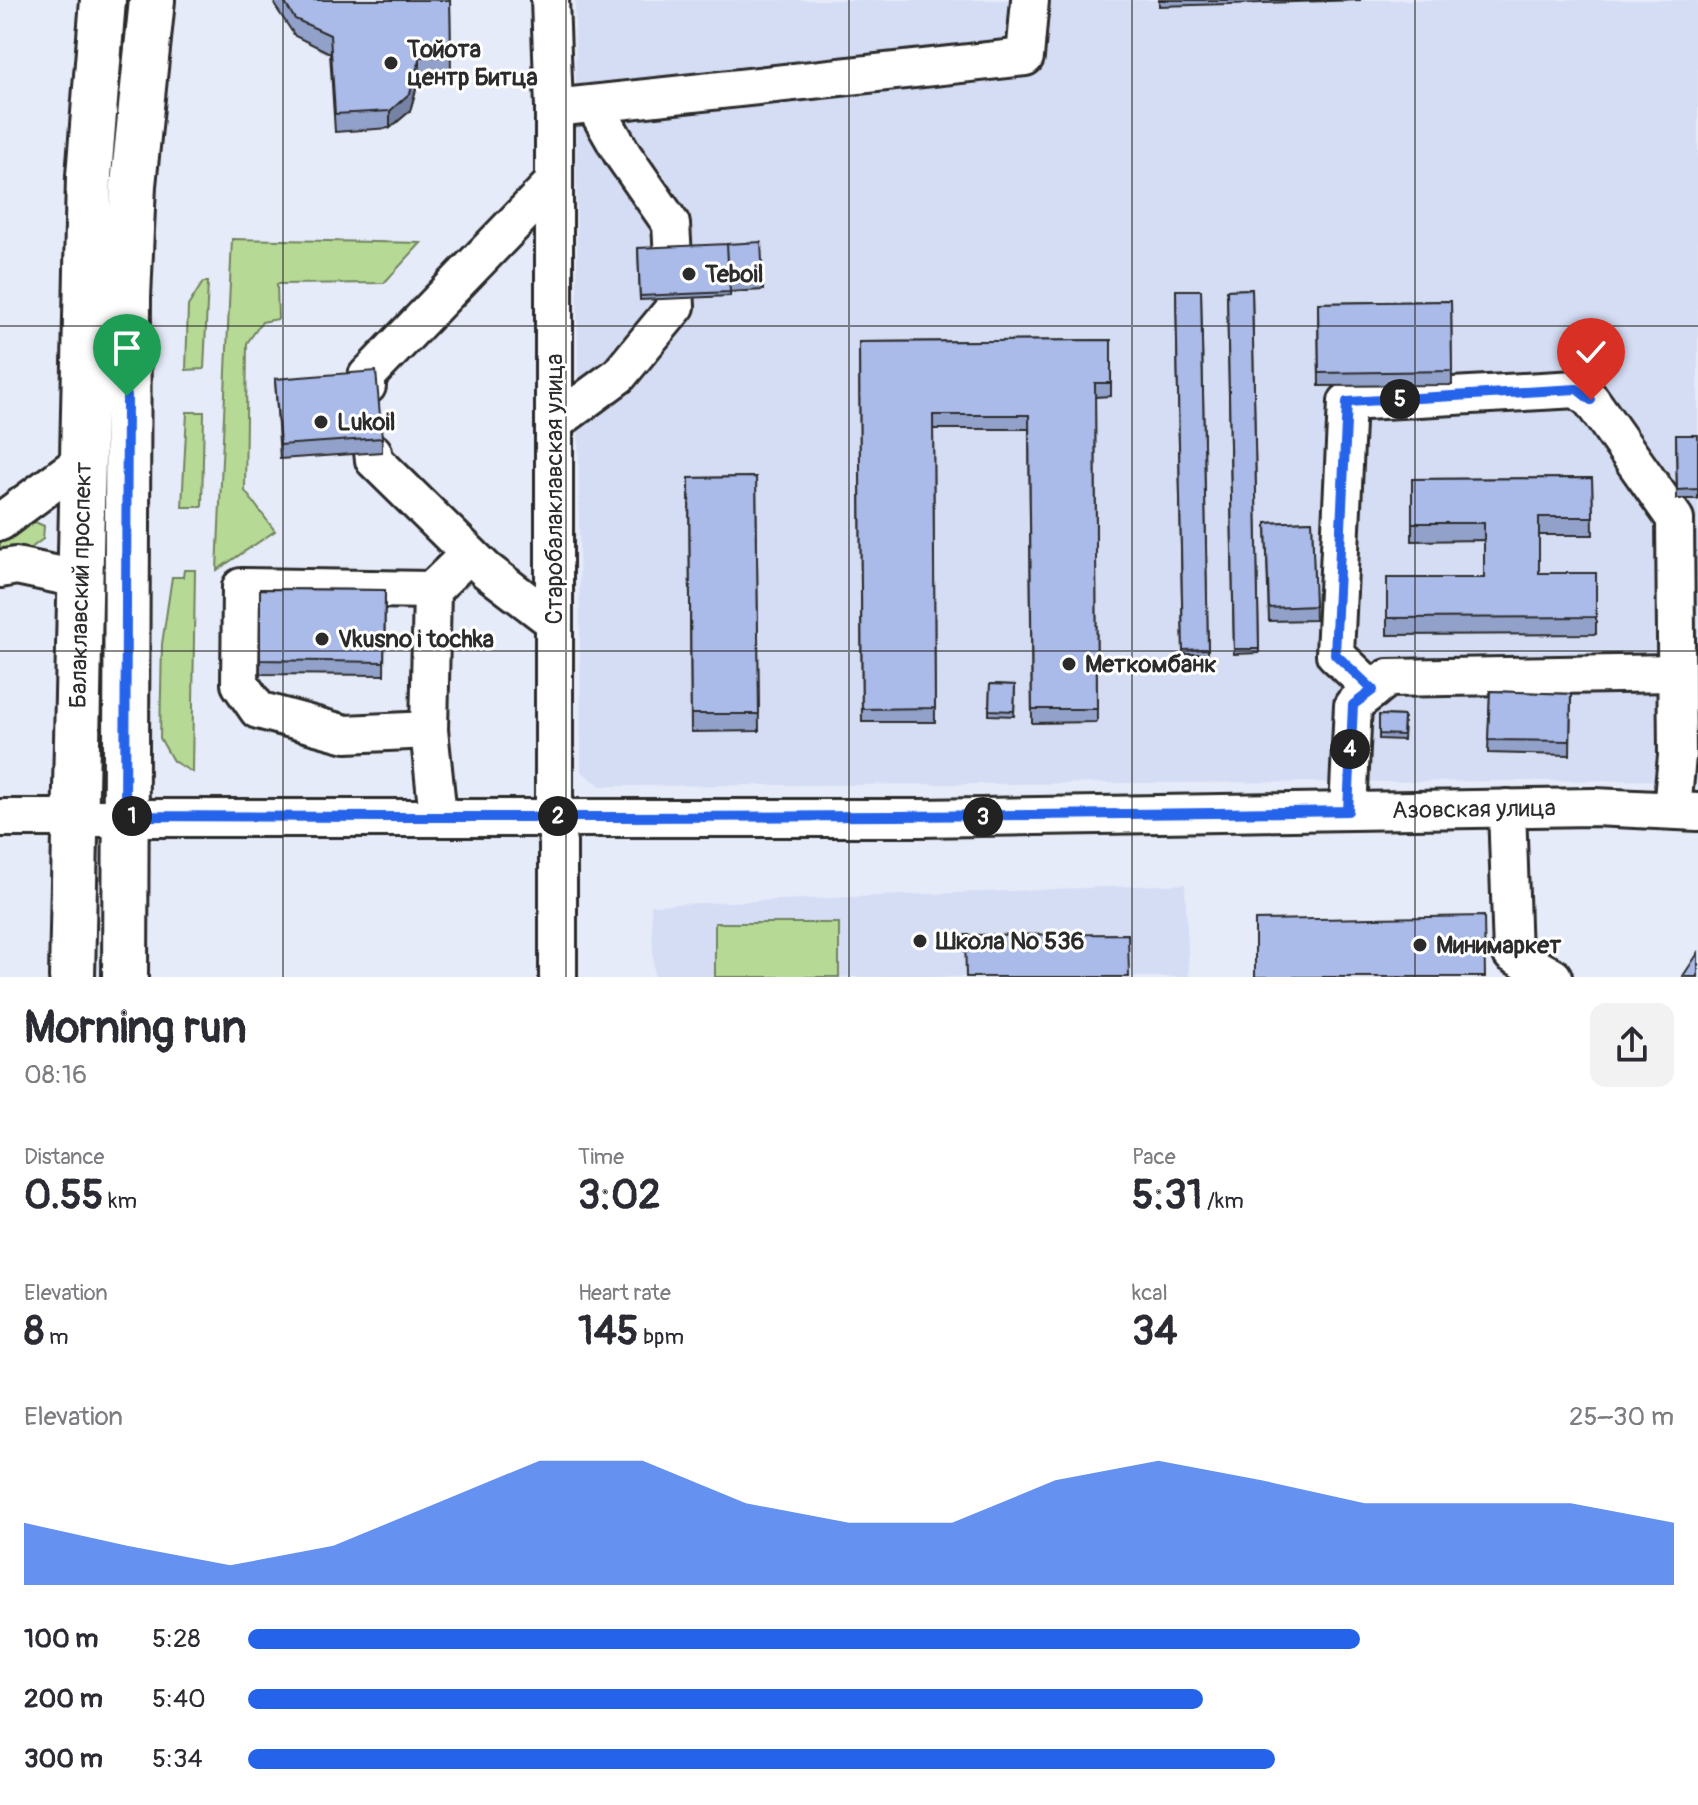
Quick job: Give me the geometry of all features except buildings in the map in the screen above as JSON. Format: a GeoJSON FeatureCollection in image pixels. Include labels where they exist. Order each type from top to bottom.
{"type":"FeatureCollection","features":[{"type":"Feature","properties":{"kind":"main road","name":"Балаклавский проспект"},"geometry":{"type":"LineString","coordinates":[[72,977],[80,463],[89,176],[103,0]]}},
{"type":"Feature","properties":{"kind":"main road","name":"Балаклавский проспект"},"geometry":{"type":"LineString","coordinates":[[125,977],[128,328],[133,185],[152,0]]}},
{"type":"Feature","properties":{"kind":"street","name":"Старобалаклавская улица"},"geometry":{"type":"LineString","coordinates":[[550,0],[554,108],[553,621],[558,977]]}},
{"type":"Feature","properties":{"kind":"street"},"geometry":{"type":"LineString","coordinates":[[554,108],[595,106],[1025,57],[1030,0]]}},
{"type":"Feature","properties":{"kind":"street"},"geometry":{"type":"LineString","coordinates":[[554,423],[619,375],[676,306],[671,224],[623,155],[595,106]]}},
{"type":"Feature","properties":{"kind":"street"},"geometry":{"type":"LineString","coordinates":[[89,176],[91,199],[103,212],[125,207],[133,185]]}},
{"type":"Feature","properties":{"kind":"street"},"geometry":{"type":"LineString","coordinates":[[367,386],[367,376],[554,182]]}},
{"type":"Feature","properties":{"kind":"street"},"geometry":{"type":"LineString","coordinates":[[1373,690],[1335,654],[1347,402],[1577,389],[1591,400],[1675,519],[1677,756],[1685,811]]}},
{"type":"Feature","properties":{"kind":"street"},"geometry":{"type":"LineString","coordinates":[[373,452],[374,460],[469,554],[553,621]]}},
{"type":"Feature","properties":{"kind":"street"},"geometry":{"type":"LineString","coordinates":[[0,522],[80,463]]}},
{"type":"Feature","properties":{"kind":"street"},"geometry":{"type":"LineString","coordinates":[[438,816],[429,730],[432,590],[469,554]]}},
{"type":"Feature","properties":{"kind":"street"},"geometry":{"type":"LineString","coordinates":[[0,569],[16,566],[78,579]]}},
{"type":"Feature","properties":{"kind":"street"},"geometry":{"type":"LineString","coordinates":[[429,730],[346,734],[258,710],[240,684],[241,587],[432,590]]}},
{"type":"Feature","properties":{"kind":"street"},"geometry":{"type":"LineString","coordinates":[[1348,811],[1353,705],[1388,678],[1675,673]]}},
{"type":"Feature","properties":{"kind":"street"},"geometry":{"type":"LineString","coordinates":[[1507,808],[1512,954],[1553,977]]}},
{"type":"Feature","properties":{"kind":"street","name":"Азовская улица"},"geometry":{"type":"LineString","coordinates":[[0,818],[920,818],[1507,808],[1685,811]]}},
{"type":"Feature","properties":{"kind":"shaded area"},"geometry":{"type":"Polygon","coordinates":[[[575,0],[1698,0],[1698,780],[601,786],[581,771],[575,0]]]}},
{"type":"Feature","properties":{"kind":"shaded area","name":"Школа № 536"},"geometry":{"type":"Polygon","coordinates":[[[1185,884],[1189,977],[654,977],[651,905],[1185,884]]]}},
{"type":"Feature","properties":{"kind":"green space"},"geometry":{"type":"Polygon","coordinates":[[[232,239],[421,243],[384,283],[277,284],[278,319],[262,322],[247,343],[245,491],[275,531],[217,570],[232,239]]]}},
{"type":"Feature","properties":{"kind":"green space"},"geometry":{"type":"Polygon","coordinates":[[[203,282],[208,282],[204,369],[186,370],[188,306],[203,282]]]}},
{"type":"Feature","properties":{"kind":"green space"},"geometry":{"type":"Polygon","coordinates":[[[187,412],[204,412],[202,507],[182,507],[187,412]]]}},
{"type":"Feature","properties":{"kind":"green space"},"geometry":{"type":"Polygon","coordinates":[[[35,522],[44,526],[43,539],[31,548],[0,554],[0,535],[35,522]]]}},
{"type":"Feature","properties":{"kind":"green space"},"geometry":{"type":"Polygon","coordinates":[[[184,570],[195,570],[192,772],[173,761],[160,738],[162,644],[172,577],[183,577],[184,570]]]}},
{"type":"Feature","properties":{"kind":"green space"},"geometry":{"type":"Polygon","coordinates":[[[715,923],[839,923],[839,977],[715,977],[715,923]]]}},
{"type":"Feature","properties":{"kind":"place","name":"Тойота центр Битца"},"geometry":{"type":"Point","coordinates":[391,63]}},
{"type":"Feature","properties":{"kind":"place","name":"Teboil"},"geometry":{"type":"Point","coordinates":[689,274]}},
{"type":"Feature","properties":{"kind":"place","name":"Lukoil"},"geometry":{"type":"Point","coordinates":[321,422]}},
{"type":"Feature","properties":{"kind":"place","name":"Vkusno i tochka"},"geometry":{"type":"Point","coordinates":[322,639]}},
{"type":"Feature","properties":{"kind":"place","name":"Меткомбанк"},"geometry":{"type":"Point","coordinates":[1069,664]}},
{"type":"Feature","properties":{"kind":"place","name":"Школа № 536"},"geometry":{"type":"Point","coordinates":[920,941]}},
{"type":"Feature","properties":{"kind":"place","name":"Минимаркет"},"geometry":{"type":"Point","coordinates":[1420,945]}},
{"type":"Feature","properties":{"kind":"route"},"geometry":{"type":"LineString","coordinates":[[127,396],[125,816],[299,818],[920,818],[1348,811],[1353,705],[1373,690],[1335,654],[1347,402],[1577,389],[1591,400]]}}]}
